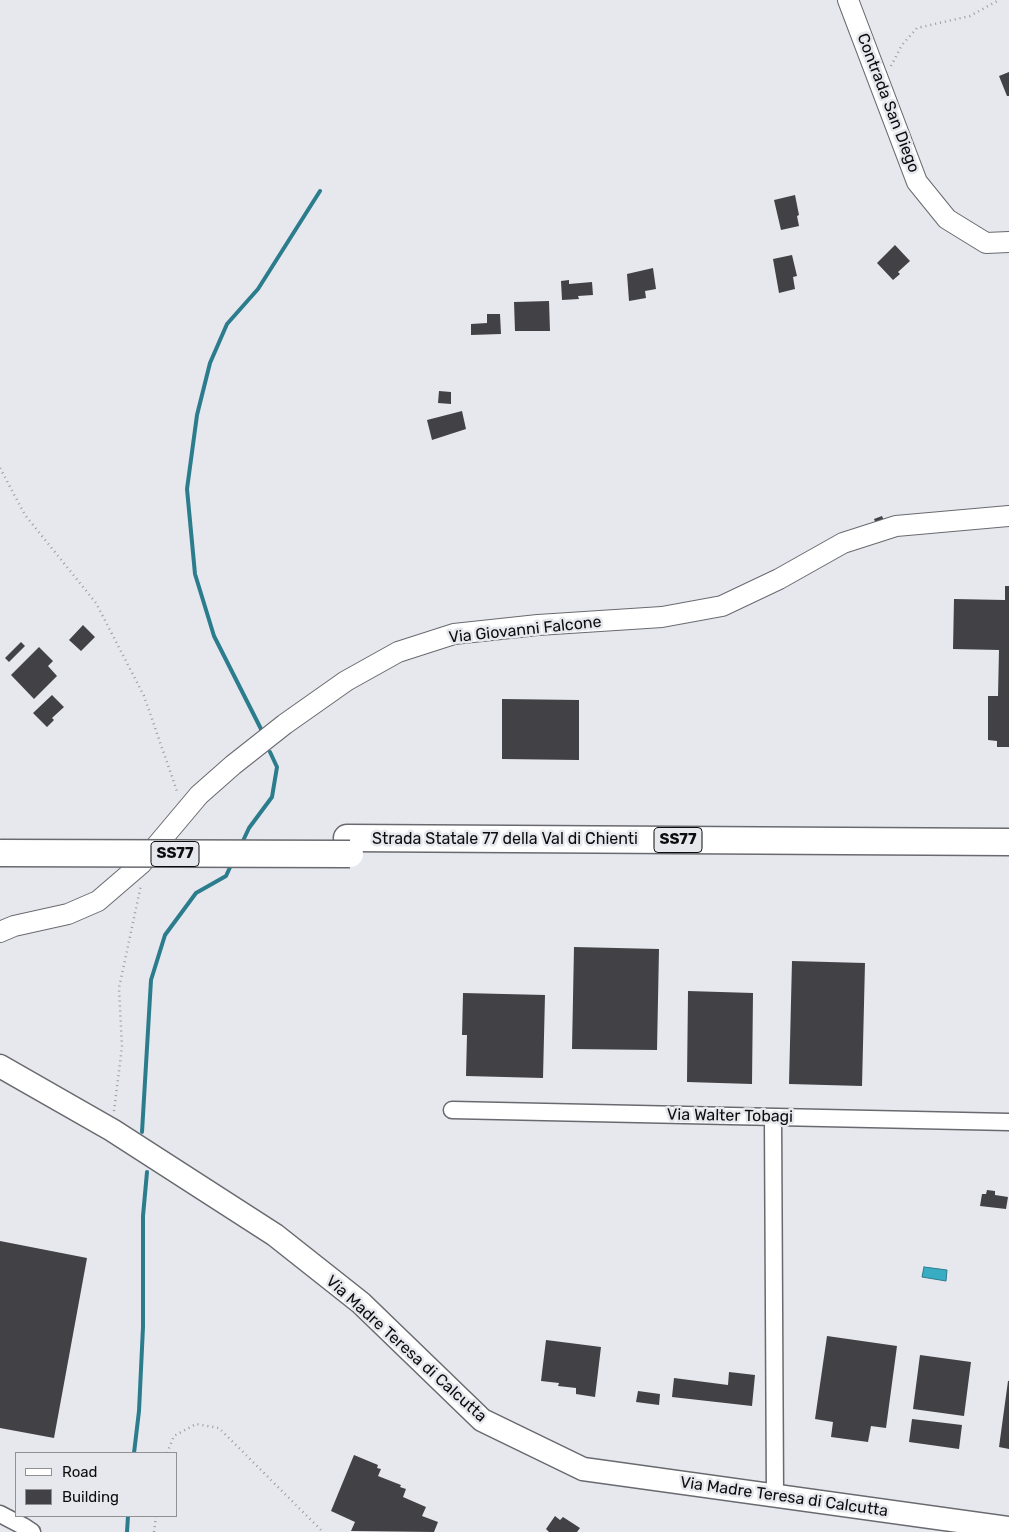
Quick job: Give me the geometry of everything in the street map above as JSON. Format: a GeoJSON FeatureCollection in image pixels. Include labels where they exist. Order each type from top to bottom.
{"type":"FeatureCollection","features":[{"type":"Feature","properties":{"kind":"highway","name":"Strada Statale 77 della Val di Chienti"},"geometry":{"type":"LineString","coordinates":[[0,836],[349,846],[1009,858]]}},
{"type":"Feature","properties":{"kind":"highway","name":"Strada Statale 77 della Val di Chienti"},"geometry":{"type":"LineString","coordinates":[[0,853],[349,846],[1009,842]]}},
{"type":"Feature","properties":{"kind":"main road","name":"Via Madre Teresa di Calcutta"},"geometry":{"type":"LineString","coordinates":[[0,1066],[112,1130],[275,1235],[361,1303],[482,1420],[583,1469],[1009,1528]]}},
{"type":"Feature","properties":{"kind":"street","name":"Contrada San Diego"},"geometry":{"type":"LineString","coordinates":[[848,0],[917,182],[947,219],[986,243],[1009,242]]}},
{"type":"Feature","properties":{"kind":"street","name":"Via Giovanni Falcone"},"geometry":{"type":"LineString","coordinates":[[0,932],[14,926],[68,914],[98,901],[141,864],[199,795],[285,724],[346,681],[398,652],[454,634],[538,625],[662,617],[722,606],[780,580],[842,543],[896,526],[1009,516]]}},
{"type":"Feature","properties":{"kind":"street","name":"Via Walter Tobagi"},"geometry":{"type":"LineString","coordinates":[[452,1110],[1009,1122]]}},
{"type":"Feature","properties":{"kind":"street"},"geometry":{"type":"LineString","coordinates":[[772,1117],[775,1496]]}},
{"type":"Feature","properties":{"kind":"street"},"geometry":{"type":"LineString","coordinates":[[0,1514],[32,1532]]}},
{"type":"Feature","properties":{"kind":"path"},"geometry":{"type":"LineString","coordinates":[[881,85],[902,45],[918,28],[970,16],[999,0]]}},
{"type":"Feature","properties":{"kind":"path"},"geometry":{"type":"LineString","coordinates":[[0,468],[25,514],[96,603],[144,696],[184,812]]}},
{"type":"Feature","properties":{"kind":"path"},"geometry":{"type":"LineString","coordinates":[[112,1130],[122,1047],[119,988],[141,888],[141,864]]}},
{"type":"Feature","properties":{"kind":"path"},"geometry":{"type":"LineString","coordinates":[[167,1452],[174,1436],[196,1424],[219,1428],[323,1532]]}},
{"type":"Feature","properties":{"kind":"path"},"geometry":{"type":"LineString","coordinates":[[154,1532],[156,1517]]}},
{"type":"Feature","properties":{"kind":"water"},"geometry":{"type":"Polygon","coordinates":[[[924,1267],[947,1270],[946,1281],[922,1277],[924,1267]]]}},
{"type":"Feature","properties":{"kind":"building"},"geometry":{"type":"Polygon","coordinates":[[[1009,72],[1009,96],[1007,96],[999,76],[1009,72]]]}},
{"type":"Feature","properties":{"kind":"building"},"geometry":{"type":"Polygon","coordinates":[[[795,195],[799,226],[781,230],[774,200],[795,195]]]}},
{"type":"Feature","properties":{"kind":"building"},"geometry":{"type":"Polygon","coordinates":[[[895,245],[910,261],[898,272],[900,274],[893,280],[877,263],[895,245]]]}},
{"type":"Feature","properties":{"kind":"building"},"geometry":{"type":"Polygon","coordinates":[[[792,255],[797,276],[793,277],[795,289],[779,293],[773,259],[792,255]]]}},
{"type":"Feature","properties":{"kind":"building"},"geometry":{"type":"Polygon","coordinates":[[[653,268],[656,289],[645,291],[646,298],[629,301],[627,274],[653,268]]]}},
{"type":"Feature","properties":{"kind":"building"},"geometry":{"type":"Polygon","coordinates":[[[569,280],[569,284],[592,282],[593,295],[578,296],[579,299],[562,300],[561,281],[569,280]]]}},
{"type":"Feature","properties":{"kind":"building"},"geometry":{"type":"Polygon","coordinates":[[[549,301],[550,331],[515,331],[514,302],[549,301]]]}},
{"type":"Feature","properties":{"kind":"building"},"geometry":{"type":"Polygon","coordinates":[[[487,314],[500,314],[501,334],[471,335],[471,324],[487,323],[487,314]]]}},
{"type":"Feature","properties":{"kind":"building"},"geometry":{"type":"Polygon","coordinates":[[[439,391],[451,392],[451,404],[438,403],[439,391]]]}},
{"type":"Feature","properties":{"kind":"building"},"geometry":{"type":"Polygon","coordinates":[[[462,411],[466,429],[432,440],[427,420],[462,411]]]}},
{"type":"Feature","properties":{"kind":"building"},"geometry":{"type":"Polygon","coordinates":[[[882,516],[884,521],[876,524],[874,519],[882,516]]]}},
{"type":"Feature","properties":{"kind":"building"},"geometry":{"type":"Polygon","coordinates":[[[1005,586],[1009,586],[1009,747],[997,747],[997,741],[988,740],[988,696],[998,696],[999,650],[953,649],[954,599],[1005,600],[1005,586]]]}},
{"type":"Feature","properties":{"kind":"building"},"geometry":{"type":"Polygon","coordinates":[[[83,625],[95,637],[81,651],[69,640],[83,625]]]}},
{"type":"Feature","properties":{"kind":"building"},"geometry":{"type":"Polygon","coordinates":[[[21,642],[25,646],[9,662],[5,658],[21,642]]]}},
{"type":"Feature","properties":{"kind":"building"},"geometry":{"type":"Polygon","coordinates":[[[39,647],[53,661],[48,666],[57,676],[34,699],[11,675],[39,647]]]}},
{"type":"Feature","properties":{"kind":"building"},"geometry":{"type":"Polygon","coordinates":[[[52,695],[64,707],[52,718],[54,720],[47,727],[33,713],[52,695]]]}},
{"type":"Feature","properties":{"kind":"building"},"geometry":{"type":"Polygon","coordinates":[[[502,699],[579,700],[579,760],[502,759],[502,699]]]}},
{"type":"Feature","properties":{"kind":"building"},"geometry":{"type":"Polygon","coordinates":[[[574,947],[659,949],[657,1050],[572,1049],[574,947]]]}},
{"type":"Feature","properties":{"kind":"building"},"geometry":{"type":"Polygon","coordinates":[[[792,961],[865,963],[862,1086],[789,1084],[792,961]]]}},
{"type":"Feature","properties":{"kind":"building"},"geometry":{"type":"Polygon","coordinates":[[[688,991],[753,993],[752,1084],[687,1082],[688,991]]]}},
{"type":"Feature","properties":{"kind":"building"},"geometry":{"type":"Polygon","coordinates":[[[463,993],[545,995],[543,1078],[466,1076],[467,1035],[462,1035],[463,993]]]}},
{"type":"Feature","properties":{"kind":"building"},"geometry":{"type":"Polygon","coordinates":[[[987,1190],[995,1191],[995,1195],[1008,1197],[1006,1209],[980,1206],[982,1194],[986,1194],[987,1190]]]}},
{"type":"Feature","properties":{"kind":"building"},"geometry":{"type":"Polygon","coordinates":[[[0,1241],[87,1258],[54,1438],[0,1428],[0,1241]]]}},
{"type":"Feature","properties":{"kind":"building"},"geometry":{"type":"Polygon","coordinates":[[[827,1336],[897,1346],[886,1428],[871,1426],[868,1442],[831,1437],[833,1422],[815,1419],[827,1336]]]}},
{"type":"Feature","properties":{"kind":"building"},"geometry":{"type":"Polygon","coordinates":[[[546,1340],[601,1347],[595,1397],[576,1394],[576,1388],[558,1386],[559,1383],[541,1381],[546,1340]]]}},
{"type":"Feature","properties":{"kind":"building"},"geometry":{"type":"Polygon","coordinates":[[[920,1355],[971,1362],[964,1416],[913,1409],[920,1355]]]}},
{"type":"Feature","properties":{"kind":"building"},"geometry":{"type":"Polygon","coordinates":[[[729,1372],[755,1375],[752,1406],[672,1397],[674,1378],[728,1385],[729,1372]]]}},
{"type":"Feature","properties":{"kind":"building"},"geometry":{"type":"Polygon","coordinates":[[[1009,1381],[1009,1449],[999,1447],[1009,1381]]]}},
{"type":"Feature","properties":{"kind":"building"},"geometry":{"type":"Polygon","coordinates":[[[638,1391],[660,1394],[659,1405],[636,1402],[638,1391]]]}},
{"type":"Feature","properties":{"kind":"building"},"geometry":{"type":"Polygon","coordinates":[[[912,1419],[962,1425],[959,1449],[909,1442],[912,1419]]]}},
{"type":"Feature","properties":{"kind":"building"},"geometry":{"type":"Polygon","coordinates":[[[354,1455],[378,1465],[377,1468],[381,1469],[378,1476],[401,1485],[400,1487],[406,1489],[403,1497],[426,1507],[422,1516],[438,1522],[434,1532],[351,1531],[355,1522],[331,1511],[354,1455]]]}},
{"type":"Feature","properties":{"kind":"building"},"geometry":{"type":"Polygon","coordinates":[[[555,1516],[560,1520],[563,1517],[580,1528],[577,1532],[549,1532],[546,1529],[555,1516]]]}},
{"type":"Feature","properties":{"kind":"waterway"},"geometry":{"type":"LineString","coordinates":[[261,729],[214,636],[195,574],[187,489],[197,415],[210,363],[227,324],[258,289],[320,191]]}},
{"type":"Feature","properties":{"kind":"waterway"},"geometry":{"type":"LineString","coordinates":[[242,843],[249,828],[272,797],[277,767],[270,752]]}},
{"type":"Feature","properties":{"kind":"waterway"},"geometry":{"type":"LineString","coordinates":[[142,1132],[151,980],[165,935],[196,893],[226,876],[232,863]]}},
{"type":"Feature","properties":{"kind":"waterway"},"geometry":{"type":"LineString","coordinates":[[134,1452],[139,1411],[143,1327],[143,1216],[147,1172]]}},
{"type":"Feature","properties":{"kind":"waterway"},"geometry":{"type":"LineString","coordinates":[[127,1532],[128,1517]]}}]}
